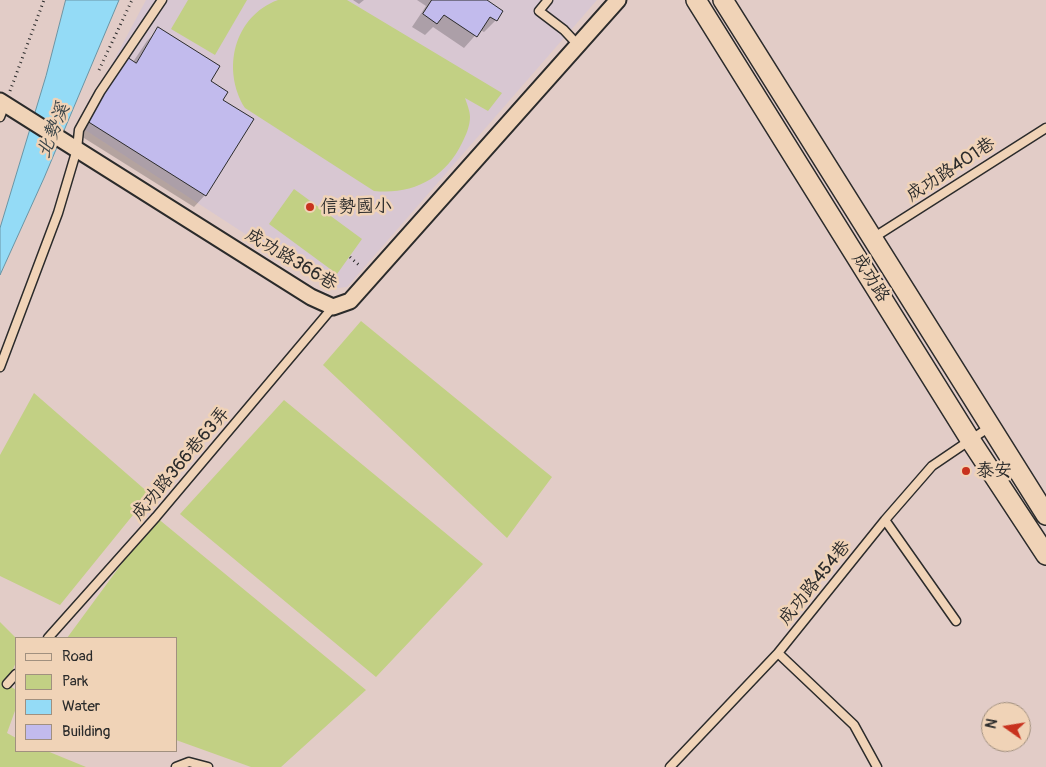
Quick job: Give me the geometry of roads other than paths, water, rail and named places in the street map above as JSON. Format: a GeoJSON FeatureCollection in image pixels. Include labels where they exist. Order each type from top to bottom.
{"type":"FeatureCollection","features":[{"type":"Feature","properties":{"kind":"street","name":"成功路366巷"},"geometry":{"type":"LineString","coordinates":[[2,107],[77,148],[311,297],[333,307],[350,301],[618,0]]}},
{"type":"Feature","properties":{"kind":"street","name":"成功路"},"geometry":{"type":"LineString","coordinates":[[696,0],[971,441],[1046,555]]}},
{"type":"Feature","properties":{"kind":"street","name":"成功路"},"geometry":{"type":"LineString","coordinates":[[723,0],[1046,515]]}},
{"type":"Feature","properties":{"kind":"street"},"geometry":{"type":"LineString","coordinates":[[834,219],[852,207]]}},
{"type":"Feature","properties":{"kind":"lane"},"geometry":{"type":"LineString","coordinates":[[0,367],[58,213],[77,148],[79,130],[100,92],[162,0]]}},
{"type":"Feature","properties":{"kind":"lane"},"geometry":{"type":"LineString","coordinates":[[548,0],[539,11],[564,30],[578,45]]}},
{"type":"Feature","properties":{"kind":"lane","name":"成功路401巷"},"geometry":{"type":"LineString","coordinates":[[873,238],[1046,128]]}},
{"type":"Feature","properties":{"kind":"lane","name":"成功路366巷63弄"},"geometry":{"type":"LineString","coordinates":[[49,637],[156,517],[333,307]]}},
{"type":"Feature","properties":{"kind":"lane","name":"成功路454巷"},"geometry":{"type":"LineString","coordinates":[[670,767],[778,653],[885,520],[932,466],[991,426]]}},
{"type":"Feature","properties":{"kind":"lane"},"geometry":{"type":"LineString","coordinates":[[885,520],[956,620]]}},
{"type":"Feature","properties":{"kind":"lane"},"geometry":{"type":"LineString","coordinates":[[778,653],[854,725],[877,767]]}},
{"type":"Feature","properties":{"kind":"lane"},"geometry":{"type":"LineString","coordinates":[[7,684],[15,675]]}},
{"type":"Feature","properties":{"kind":"lane"},"geometry":{"type":"LineString","coordinates":[[176,767],[188,762],[208,767]]}},
{"type":"Feature","properties":{"kind":"water","name":"北勢溪"},"geometry":{"type":"Polygon","coordinates":[[[66,0],[119,0],[44,178],[0,275],[0,228],[46,76],[66,0]]]}},
{"type":"Feature","properties":{"kind":"place","name":"信勢國小"},"geometry":{"type":"Point","coordinates":[310,207]}},
{"type":"Feature","properties":{"kind":"place","name":"泰安"},"geometry":{"type":"Point","coordinates":[966,471]}}]}
